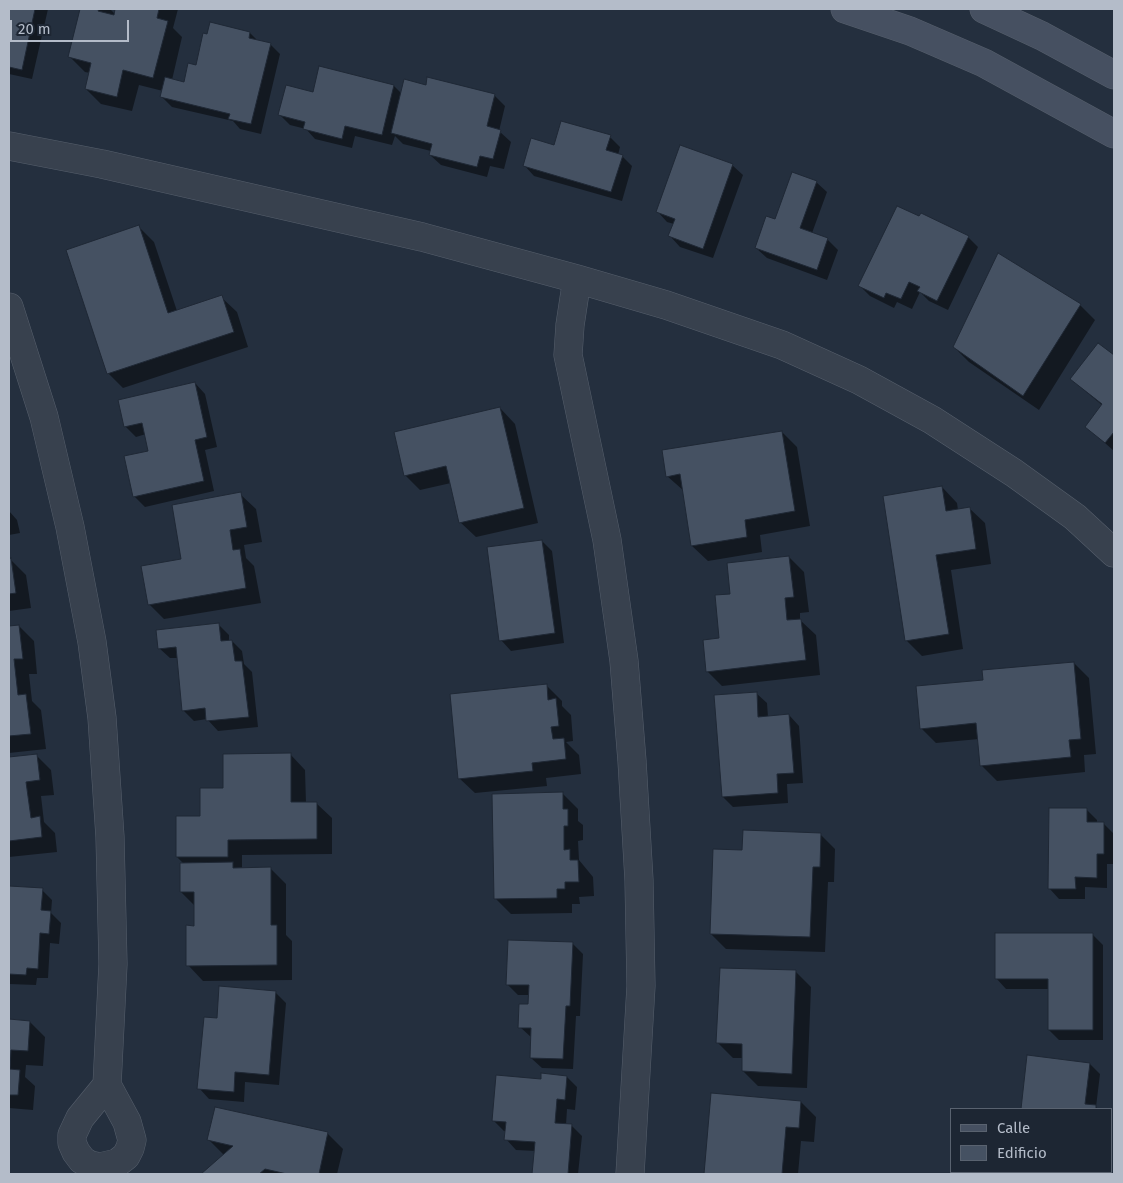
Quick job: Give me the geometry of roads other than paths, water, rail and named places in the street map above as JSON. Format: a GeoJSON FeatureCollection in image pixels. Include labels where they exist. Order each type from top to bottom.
{"type":"FeatureCollection","features":[{"type":"Feature","properties":{"kind":"street"},"geometry":{"type":"LineString","coordinates":[[845,9],[910,30],[984,63],[1114,134]]}},
{"type":"Feature","properties":{"kind":"street"},"geometry":{"type":"LineString","coordinates":[[984,9],[1042,36],[1114,75]]}},
{"type":"Feature","properties":{"kind":"street"},"geometry":{"type":"LineString","coordinates":[[9,146],[102,164],[422,236],[666,305],[782,346],[859,380],[932,420],[1014,473],[1075,517],[1114,553]]}},
{"type":"Feature","properties":{"kind":"street"},"geometry":{"type":"LineString","coordinates":[[577,279],[570,325],[568,355],[607,540],[624,661],[633,771],[639,880],[641,986],[630,1174]]}},
{"type":"Feature","properties":{"kind":"street"},"geometry":{"type":"LineString","coordinates":[[9,307],[44,417],[70,527],[92,642],[100,708],[110,837],[113,964],[106,1085]]}}]}
